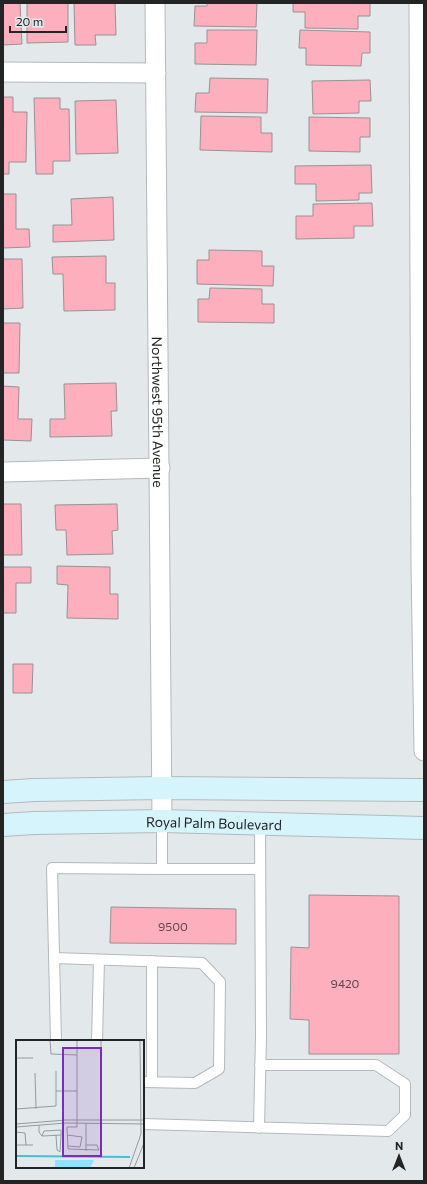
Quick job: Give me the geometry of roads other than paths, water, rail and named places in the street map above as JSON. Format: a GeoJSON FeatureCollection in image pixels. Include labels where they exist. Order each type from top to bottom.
{"type":"FeatureCollection","features":[{"type":"Feature","properties":{"kind":"main road"},"geometry":{"type":"LineString","coordinates":[[3,792],[34,790],[162,788],[424,790]]}},
{"type":"Feature","properties":{"kind":"main road","name":"Royal Palm Boulevard"},"geometry":{"type":"LineString","coordinates":[[3,825],[34,823],[162,821],[424,828]]}},
{"type":"Feature","properties":{"kind":"street","name":"Northwest 95th Avenue"},"geometry":{"type":"LineString","coordinates":[[155,3],[162,821]]}},
{"type":"Feature","properties":{"kind":"street"},"geometry":{"type":"LineString","coordinates":[[419,3],[421,556],[424,752]]}},
{"type":"Feature","properties":{"kind":"street"},"geometry":{"type":"LineString","coordinates":[[3,72],[156,73]]}},
{"type":"Feature","properties":{"kind":"street"},"geometry":{"type":"LineString","coordinates":[[3,472],[160,468]]}},
{"type":"Feature","properties":{"kind":"lane"},"geometry":{"type":"LineString","coordinates":[[162,821],[162,869]]}},
{"type":"Feature","properties":{"kind":"lane"},"geometry":{"type":"LineString","coordinates":[[259,1128],[260,824]]}},
{"type":"Feature","properties":{"kind":"lane"},"geometry":{"type":"LineString","coordinates":[[56,1040],[52,868],[260,869]]}},
{"type":"Feature","properties":{"kind":"lane"},"geometry":{"type":"LineString","coordinates":[[54,958],[202,963],[220,982],[219,1068],[195,1083],[148,1082],[152,962]]}},
{"type":"Feature","properties":{"kind":"lane"},"geometry":{"type":"LineString","coordinates":[[98,1040],[100,960]]}},
{"type":"Feature","properties":{"kind":"lane"},"geometry":{"type":"LineString","coordinates":[[144,1124],[388,1131],[405,1116],[405,1084],[376,1065],[260,1065]]}}]}
